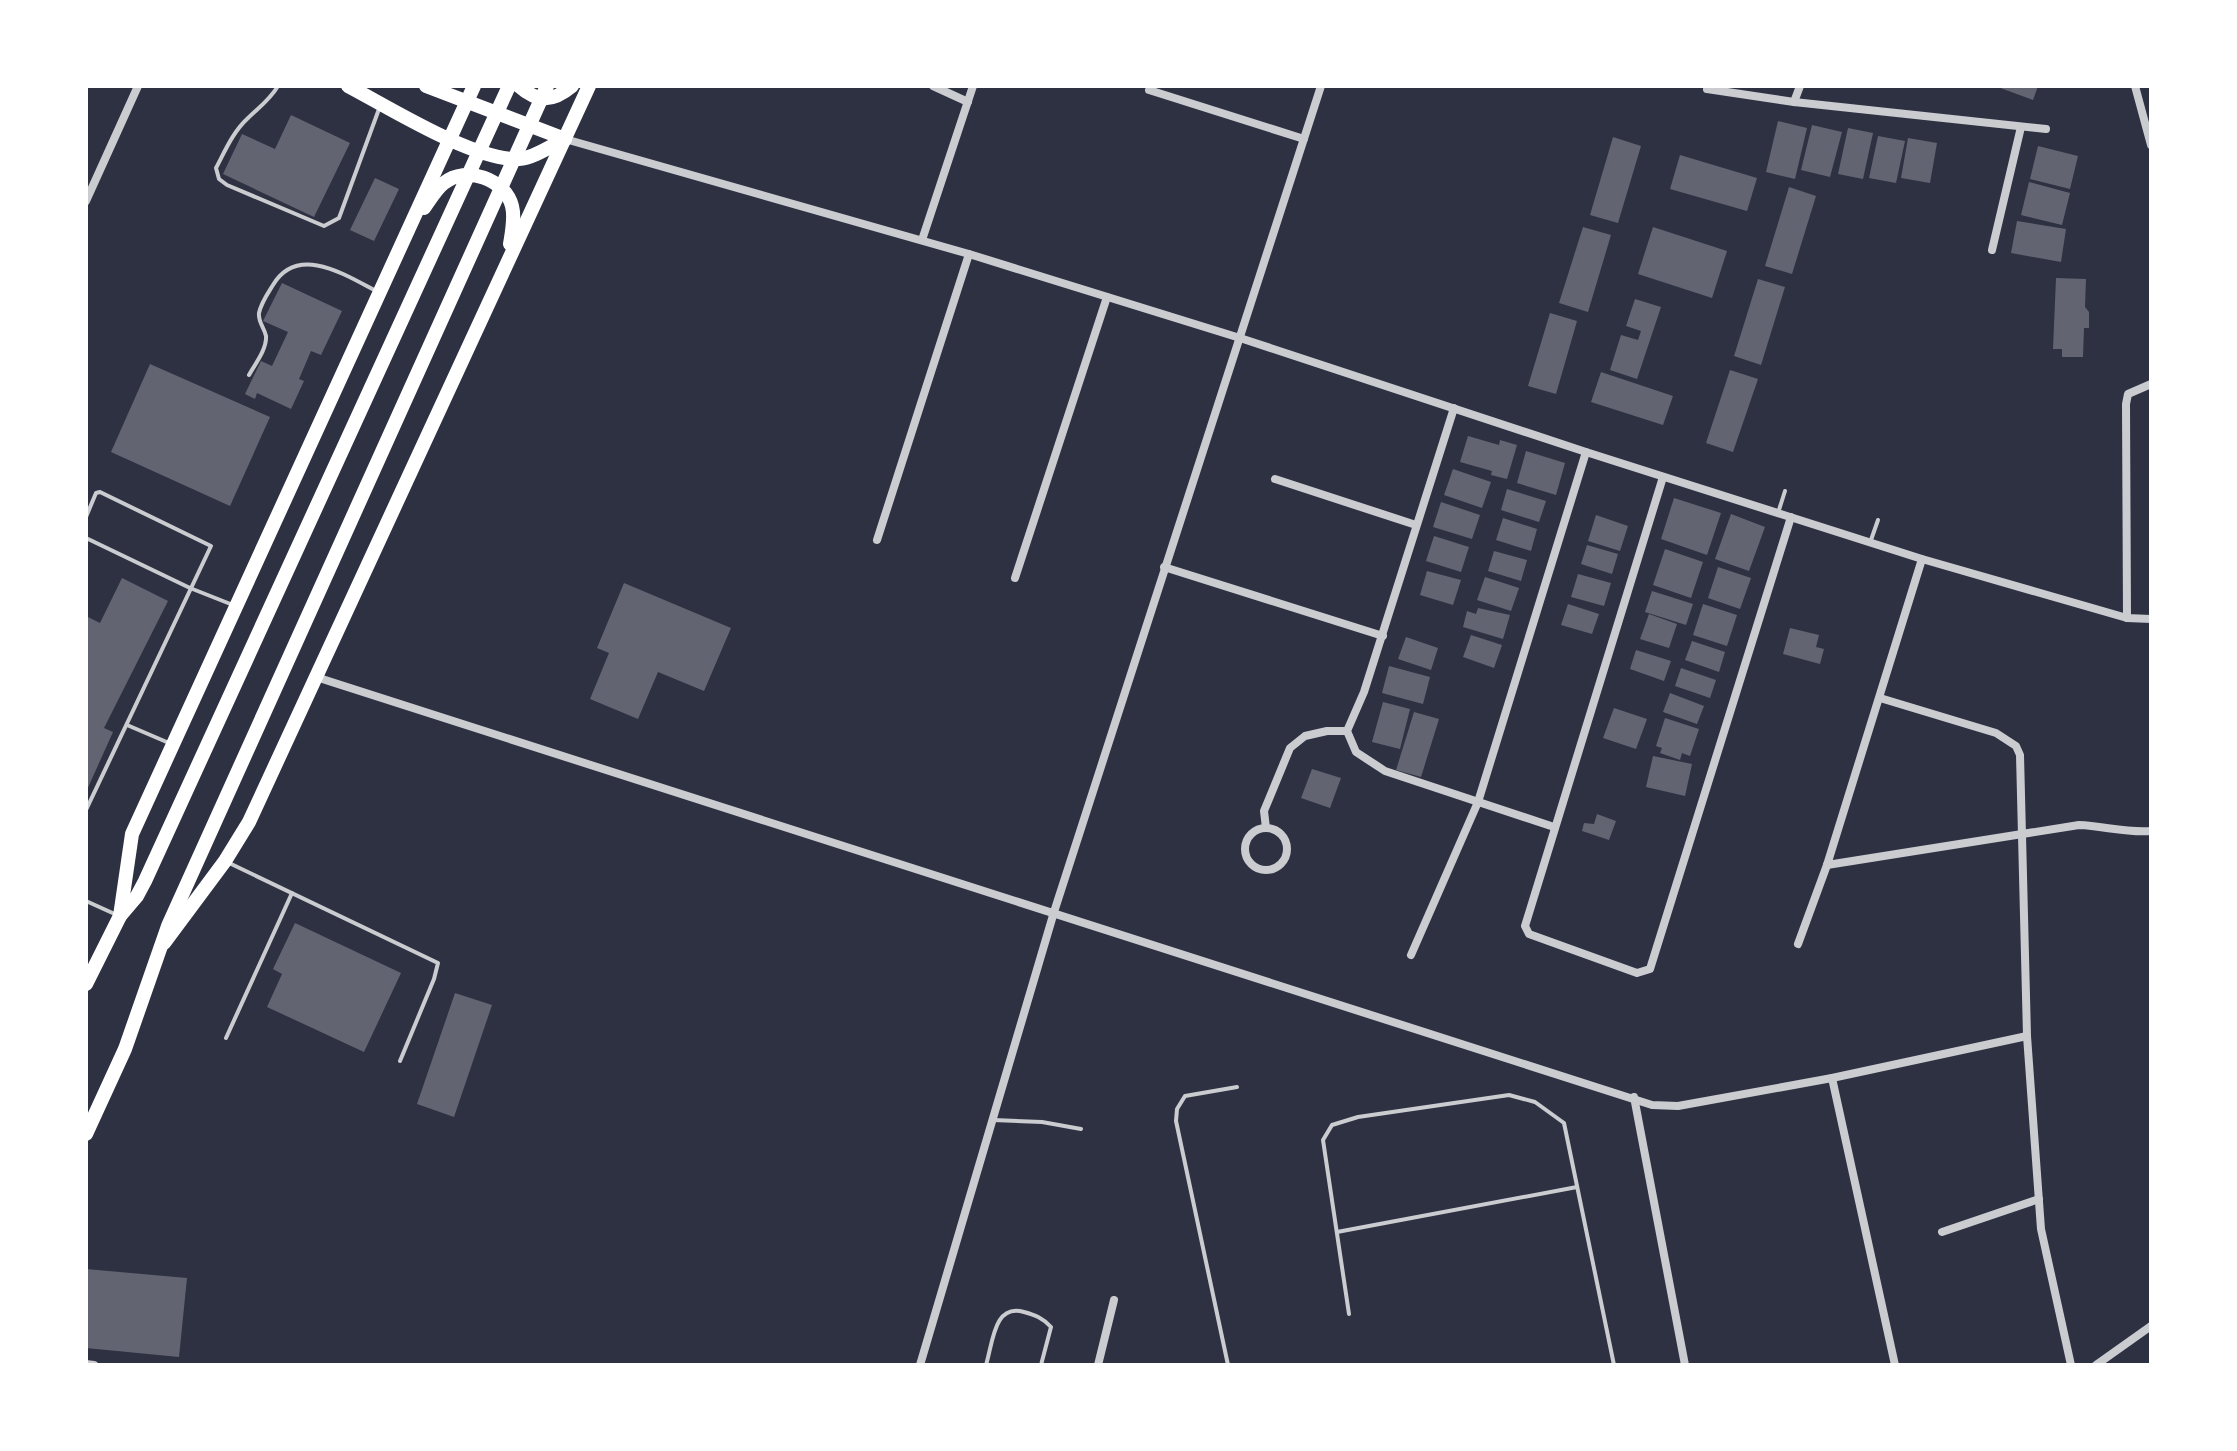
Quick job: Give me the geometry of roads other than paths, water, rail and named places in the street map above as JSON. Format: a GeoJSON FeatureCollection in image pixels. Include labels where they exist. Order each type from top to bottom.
{"type":"FeatureCollection","features":[{"type":"Feature","properties":{"kind":"main road"},"geometry":{"type":"LineString","coordinates":[[348,86],[491,156],[522,159],[565,139]]}},
{"type":"Feature","properties":{"kind":"main road"},"geometry":{"type":"LineString","coordinates":[[426,86],[565,139]]}},
{"type":"Feature","properties":{"kind":"main road"},"geometry":{"type":"LineString","coordinates":[[120,916],[132,834],[474,86]]}},
{"type":"Feature","properties":{"kind":"main road"},"geometry":{"type":"LineString","coordinates":[[86,984],[120,916],[137,896],[150,869],[509,86]]}},
{"type":"Feature","properties":{"kind":"main road"},"geometry":{"type":"LineString","coordinates":[[519,86],[549,100],[572,86]]}},
{"type":"Feature","properties":{"kind":"main road"},"geometry":{"type":"LineString","coordinates":[[86,1134],[125,1049],[157,953],[187,884],[547,86]]}},
{"type":"Feature","properties":{"kind":"main road"},"geometry":{"type":"LineString","coordinates":[[157,953],[225,861],[249,822],[589,86]]}},
{"type":"Feature","properties":{"kind":"main road"},"geometry":{"type":"LineString","coordinates":[[411,224],[444,183],[458,175],[485,178],[505,191],[512,206],[513,225],[508,260]]}},
{"type":"Feature","properties":{"kind":"street"},"geometry":{"type":"LineString","coordinates":[[86,201],[138,86]]}},
{"type":"Feature","properties":{"kind":"street"},"geometry":{"type":"LineString","coordinates":[[933,86],[968,102]]}},
{"type":"Feature","properties":{"kind":"street"},"geometry":{"type":"LineString","coordinates":[[922,240],[973,86]]}},
{"type":"Feature","properties":{"kind":"street"},"geometry":{"type":"LineString","coordinates":[[920,1365],[1054,912],[1321,86]]}},
{"type":"Feature","properties":{"kind":"street"},"geometry":{"type":"LineString","coordinates":[[1794,102],[1800,86]]}},
{"type":"Feature","properties":{"kind":"street"},"geometry":{"type":"LineString","coordinates":[[2135,86],[2151,145]]}},
{"type":"Feature","properties":{"kind":"street"},"geometry":{"type":"LineString","coordinates":[[1707,89],[1794,102],[2046,129]]}},
{"type":"Feature","properties":{"kind":"street"},"geometry":{"type":"LineString","coordinates":[[1149,90],[1304,139]]}},
{"type":"Feature","properties":{"kind":"street"},"geometry":{"type":"LineString","coordinates":[[1992,250],[2021,127]]}},
{"type":"Feature","properties":{"kind":"street"},"geometry":{"type":"LineString","coordinates":[[565,139],[969,254],[1240,338],[1922,559],[2127,618],[2151,619]]}},
{"type":"Feature","properties":{"kind":"street"},"geometry":{"type":"LineString","coordinates":[[877,540],[969,254]]}},
{"type":"Feature","properties":{"kind":"street"},"geometry":{"type":"LineString","coordinates":[[1015,578],[1107,297]]}},
{"type":"Feature","properties":{"kind":"street"},"geometry":{"type":"LineString","coordinates":[[2127,618],[2126,404],[2128,394],[2151,384]]}},
{"type":"Feature","properties":{"kind":"street"},"geometry":{"type":"LineString","coordinates":[[1454,408],[1383,636],[1347,731],[1356,752],[1385,771],[1554,827]]}},
{"type":"Feature","properties":{"kind":"street"},"geometry":{"type":"LineString","coordinates":[[1411,955],[1478,802],[1586,452]]}},
{"type":"Feature","properties":{"kind":"street"},"geometry":{"type":"LineString","coordinates":[[1663,477],[1525,926],[1529,934],[1637,973],[1650,969],[1791,517]]}},
{"type":"Feature","properties":{"kind":"street"},"geometry":{"type":"LineString","coordinates":[[1275,479],[1416,525]]}},
{"type":"Feature","properties":{"kind":"street"},"geometry":{"type":"LineString","coordinates":[[1798,944],[1827,865],[1922,559]]}},
{"type":"Feature","properties":{"kind":"street"},"geometry":{"type":"LineString","coordinates":[[1164,567],[1383,636]]}},
{"type":"Feature","properties":{"kind":"street"},"geometry":{"type":"LineString","coordinates":[[316,677],[1652,1105],[1678,1106],[1832,1078],[2027,1036]]}},
{"type":"Feature","properties":{"kind":"street"},"geometry":{"type":"LineString","coordinates":[[1880,698],[1996,733],[2016,746],[2020,755],[2027,1036],[2041,1229],[2071,1365]]}},
{"type":"Feature","properties":{"kind":"street"},"geometry":{"type":"LineString","coordinates":[[1266,828],[1264,811],[1290,748],[1305,736],[1347,731]]}},
{"type":"Feature","properties":{"kind":"street"},"geometry":{"type":"LineString","coordinates":[[1827,865],[2079,825],[2129,833],[2151,831]]}},
{"type":"Feature","properties":{"kind":"street"},"geometry":{"type":"LineString","coordinates":[[1266,828],[1280,833],[1287,851],[1282,863],[1271,870],[1252,865],[1246,852],[1248,839],[1253,833],[1266,828]]}},
{"type":"Feature","properties":{"kind":"street"},"geometry":{"type":"LineString","coordinates":[[1832,1078],[1895,1365]]}},
{"type":"Feature","properties":{"kind":"street"},"geometry":{"type":"LineString","coordinates":[[1634,1097],[1685,1365]]}},
{"type":"Feature","properties":{"kind":"street"},"geometry":{"type":"LineString","coordinates":[[1942,1232],[2039,1199]]}},
{"type":"Feature","properties":{"kind":"street"},"geometry":{"type":"LineString","coordinates":[[1098,1365],[1114,1300]]}},
{"type":"Feature","properties":{"kind":"street"},"geometry":{"type":"LineString","coordinates":[[2096,1365],[2151,1326]]}},
{"type":"Feature","properties":{"kind":"street"},"geometry":{"type":"LineString","coordinates":[[86,1364],[94,1365]]}},
{"type":"Feature","properties":{"kind":"lane"},"geometry":{"type":"LineString","coordinates":[[278,86],[269,101],[246,119],[232,138],[216,168],[219,179],[324,226],[339,218],[381,103]]}},
{"type":"Feature","properties":{"kind":"lane"},"geometry":{"type":"LineString","coordinates":[[249,375],[265,345],[260,308],[285,271],[311,264],[326,266],[380,293]]}},
{"type":"Feature","properties":{"kind":"lane"},"geometry":{"type":"LineString","coordinates":[[1778,513],[1785,491]]}},
{"type":"Feature","properties":{"kind":"lane"},"geometry":{"type":"LineString","coordinates":[[86,517],[100,492],[211,545],[86,810]]}},
{"type":"Feature","properties":{"kind":"lane"},"geometry":{"type":"LineString","coordinates":[[86,496],[94,499]]}},
{"type":"Feature","properties":{"kind":"lane"},"geometry":{"type":"LineString","coordinates":[[1870,542],[1878,520]]}},
{"type":"Feature","properties":{"kind":"lane"},"geometry":{"type":"LineString","coordinates":[[86,538],[237,607]]}},
{"type":"Feature","properties":{"kind":"lane"},"geometry":{"type":"LineString","coordinates":[[127,725],[173,746]]}},
{"type":"Feature","properties":{"kind":"lane"},"geometry":{"type":"LineString","coordinates":[[225,861],[438,963],[400,1061]]}},
{"type":"Feature","properties":{"kind":"lane"},"geometry":{"type":"LineString","coordinates":[[226,1038],[292,893]]}},
{"type":"Feature","properties":{"kind":"lane"},"geometry":{"type":"LineString","coordinates":[[86,901],[120,916]]}},
{"type":"Feature","properties":{"kind":"lane"},"geometry":{"type":"LineString","coordinates":[[1228,1365],[1176,1121],[1177,1109],[1185,1096],[1237,1087]]}},
{"type":"Feature","properties":{"kind":"lane"},"geometry":{"type":"LineString","coordinates":[[1349,1314],[1323,1140],[1332,1125],[1358,1117],[1509,1095],[1535,1102],[1564,1123],[1614,1365]]}},
{"type":"Feature","properties":{"kind":"lane"},"geometry":{"type":"LineString","coordinates":[[993,1120],[1042,1122],[1081,1129]]}},
{"type":"Feature","properties":{"kind":"lane"},"geometry":{"type":"LineString","coordinates":[[1337,1232],[1577,1187]]}},
{"type":"Feature","properties":{"kind":"lane"},"geometry":{"type":"LineString","coordinates":[[986,1365],[999,1319],[1005,1311],[1013,1309],[1045,1320],[1051,1327],[1041,1365]]}}]}
